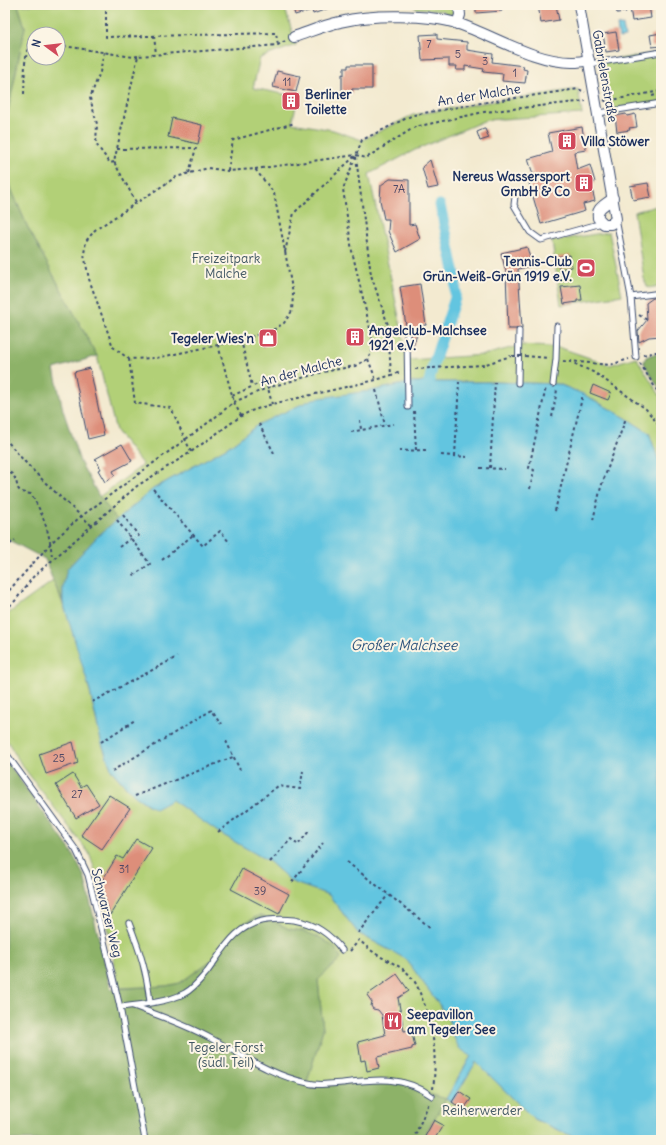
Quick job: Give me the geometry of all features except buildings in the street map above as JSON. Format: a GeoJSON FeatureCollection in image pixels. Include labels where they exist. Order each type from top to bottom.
{"type":"FeatureCollection","features":[{"type":"Feature","properties":{"kind":"street"},"geometry":{"type":"LineString","coordinates":[[458,24],[460,15],[459,5]]}},
{"type":"Feature","properties":{"kind":"street","name":"Gabrielenstraße"},"geometry":{"type":"LineString","coordinates":[[579,5],[590,62],[592,98],[599,113],[616,219]]}},
{"type":"Feature","properties":{"kind":"street"},"geometry":{"type":"LineString","coordinates":[[294,37],[343,21],[410,16],[435,18],[458,24],[544,58],[575,62],[590,62]]}},
{"type":"Feature","properties":{"kind":"street"},"geometry":{"type":"LineString","coordinates":[[613,198],[601,207],[598,211],[598,218],[602,223],[606,224],[612,224],[616,219]]}},
{"type":"Feature","properties":{"kind":"lane"},"geometry":{"type":"LineString","coordinates":[[590,62],[661,52]]}},
{"type":"Feature","properties":{"kind":"lane"},"geometry":{"type":"LineString","coordinates":[[599,113],[661,103]]}},
{"type":"Feature","properties":{"kind":"lane"},"geometry":{"type":"LineString","coordinates":[[515,196],[514,205],[530,232],[541,240],[602,223]]}},
{"type":"Feature","properties":{"kind":"lane","name":"Gabrielenstraße"},"geometry":{"type":"LineString","coordinates":[[616,219],[631,297],[636,356]]}},
{"type":"Feature","properties":{"kind":"lane"},"geometry":{"type":"LineString","coordinates":[[631,297],[661,292]]}},
{"type":"Feature","properties":{"kind":"lane"},"geometry":{"type":"LineString","coordinates":[[556,384],[557,326]]}},
{"type":"Feature","properties":{"kind":"lane"},"geometry":{"type":"LineString","coordinates":[[518,383],[519,331]]}},
{"type":"Feature","properties":{"kind":"lane"},"geometry":{"type":"LineString","coordinates":[[407,336],[408,407]]}},
{"type":"Feature","properties":{"kind":"lane","name":"Schwarzer Weg"},"geometry":{"type":"LineString","coordinates":[[5,752],[76,850],[88,875],[120,1007],[145,1140]]}},
{"type":"Feature","properties":{"kind":"lane"},"geometry":{"type":"LineString","coordinates":[[120,1007],[173,998],[186,993],[204,976],[238,932],[251,924],[260,921],[288,919],[307,923],[325,932],[342,950]]}},
{"type":"Feature","properties":{"kind":"lane"},"geometry":{"type":"LineString","coordinates":[[129,923],[142,954],[150,1002]]}},
{"type":"Feature","properties":{"kind":"lane"},"geometry":{"type":"LineString","coordinates":[[112,997],[115,988]]}},
{"type":"Feature","properties":{"kind":"lane"},"geometry":{"type":"LineString","coordinates":[[133,1006],[179,1023],[266,1068],[299,1081],[309,1084],[323,1085],[385,1079],[406,1083],[420,1088],[432,1096]]}},
{"type":"Feature","properties":{"kind":"path"},"geometry":{"type":"LineString","coordinates":[[106,5],[106,37],[276,33],[278,45]]}},
{"type":"Feature","properties":{"kind":"path"},"geometry":{"type":"LineString","coordinates":[[154,36],[156,54]]}},
{"type":"Feature","properties":{"kind":"path"},"geometry":{"type":"LineString","coordinates":[[66,46],[133,57],[278,45],[294,37]]}},
{"type":"Feature","properties":{"kind":"path"},"geometry":{"type":"LineString","coordinates":[[104,52],[100,72],[90,98],[96,124],[96,144],[110,163],[114,162]]}},
{"type":"Feature","properties":{"kind":"path"},"geometry":{"type":"LineString","coordinates":[[136,202],[114,162],[138,56]]}},
{"type":"Feature","properties":{"kind":"path"},"geometry":{"type":"LineString","coordinates":[[24,94],[26,57]]}},
{"type":"Feature","properties":{"kind":"path","name":"An der Malche"},"geometry":{"type":"LineString","coordinates":[[5,595],[51,543],[81,516],[234,402],[267,388],[323,372],[355,366],[368,359],[373,349],[372,337],[353,258],[343,189],[362,140],[413,115],[481,103],[578,89]]}},
{"type":"Feature","properties":{"kind":"path"},"geometry":{"type":"LineString","coordinates":[[255,169],[274,193],[293,294],[292,311],[284,323],[273,330],[241,340],[156,358],[129,359],[113,347],[89,279],[84,254],[86,241],[94,230],[176,177],[208,168],[228,171],[356,156],[366,158],[415,127],[484,112],[592,98],[606,101],[661,91]]}},
{"type":"Feature","properties":{"kind":"path"},"geometry":{"type":"LineString","coordinates":[[228,171],[233,140],[295,123]]}},
{"type":"Feature","properties":{"kind":"path"},"geometry":{"type":"LineString","coordinates":[[117,149],[196,148],[189,174],[190,178]]}},
{"type":"Feature","properties":{"kind":"path"},"geometry":{"type":"LineString","coordinates":[[285,253],[294,213],[356,156]]}},
{"type":"Feature","properties":{"kind":"path"},"geometry":{"type":"LineString","coordinates":[[5,610],[15,601],[33,577],[52,559],[137,486],[191,452],[241,416],[272,404],[391,376],[388,325],[371,274],[356,156]]}},
{"type":"Feature","properties":{"kind":"path"},"geometry":{"type":"LineString","coordinates":[[638,315],[647,320]]}},
{"type":"Feature","properties":{"kind":"path"},"geometry":{"type":"LineString","coordinates":[[241,340],[252,386]]}},
{"type":"Feature","properties":{"kind":"path"},"geometry":{"type":"LineString","coordinates":[[218,346],[232,396],[241,416]]}},
{"type":"Feature","properties":{"kind":"path"},"geometry":{"type":"LineString","coordinates":[[407,370],[483,365],[512,356],[610,365],[636,356],[656,352],[661,353]]}},
{"type":"Feature","properties":{"kind":"path"},"geometry":{"type":"LineString","coordinates":[[636,356],[661,397]]}},
{"type":"Feature","properties":{"kind":"path"},"geometry":{"type":"LineString","coordinates":[[129,359],[135,403],[171,408],[191,452]]}},
{"type":"Feature","properties":{"kind":"path"},"geometry":{"type":"LineString","coordinates":[[368,359],[376,380]]}},
{"type":"Feature","properties":{"kind":"path"},"geometry":{"type":"LineString","coordinates":[[556,359],[571,362],[595,373],[646,409],[658,422],[661,428]]}},
{"type":"Feature","properties":{"kind":"path"},"geometry":{"type":"LineString","coordinates":[[232,396],[266,380],[272,404]]}},
{"type":"Feature","properties":{"kind":"path"},"geometry":{"type":"LineString","coordinates":[[455,456],[459,382]]}},
{"type":"Feature","properties":{"kind":"path"},"geometry":{"type":"LineString","coordinates":[[490,468],[495,382]]}},
{"type":"Feature","properties":{"kind":"path"},"geometry":{"type":"LineString","coordinates":[[530,490],[534,470],[529,468],[546,384]]}},
{"type":"Feature","properties":{"kind":"path"},"geometry":{"type":"LineString","coordinates":[[552,416],[556,384]]}},
{"type":"Feature","properties":{"kind":"path"},"geometry":{"type":"LineString","coordinates":[[376,390],[384,425]]}},
{"type":"Feature","properties":{"kind":"path"},"geometry":{"type":"LineString","coordinates":[[555,511],[583,394]]}},
{"type":"Feature","properties":{"kind":"path"},"geometry":{"type":"LineString","coordinates":[[414,404],[416,450]]}},
{"type":"Feature","properties":{"kind":"path"},"geometry":{"type":"LineString","coordinates":[[593,520],[601,487],[626,418]]}},
{"type":"Feature","properties":{"kind":"path"},"geometry":{"type":"LineString","coordinates":[[360,420],[361,430]]}},
{"type":"Feature","properties":{"kind":"path"},"geometry":{"type":"LineString","coordinates":[[259,424],[274,453]]}},
{"type":"Feature","properties":{"kind":"path"},"geometry":{"type":"LineString","coordinates":[[351,432],[393,424]]}},
{"type":"Feature","properties":{"kind":"path"},"geometry":{"type":"LineString","coordinates":[[5,438],[20,458],[92,526]]}},
{"type":"Feature","properties":{"kind":"path"},"geometry":{"type":"LineString","coordinates":[[399,451],[426,450]]}},
{"type":"Feature","properties":{"kind":"path"},"geometry":{"type":"LineString","coordinates":[[441,455],[467,457]]}},
{"type":"Feature","properties":{"kind":"path"},"geometry":{"type":"LineString","coordinates":[[480,468],[505,469]]}},
{"type":"Feature","properties":{"kind":"path"},"geometry":{"type":"LineString","coordinates":[[5,469],[12,475],[17,489],[22,493],[31,494],[40,507],[51,543],[52,559]]}},
{"type":"Feature","properties":{"kind":"path"},"geometry":{"type":"LineString","coordinates":[[153,489],[203,546],[220,531],[230,543]]}},
{"type":"Feature","properties":{"kind":"path"},"geometry":{"type":"LineString","coordinates":[[123,515],[141,539]]}},
{"type":"Feature","properties":{"kind":"path"},"geometry":{"type":"LineString","coordinates":[[117,520],[150,564],[131,577]]}},
{"type":"Feature","properties":{"kind":"path"},"geometry":{"type":"LineString","coordinates":[[162,560],[193,535]]}},
{"type":"Feature","properties":{"kind":"path"},"geometry":{"type":"LineString","coordinates":[[119,547],[131,538]]}},
{"type":"Feature","properties":{"kind":"path"},"geometry":{"type":"LineString","coordinates":[[5,548],[15,540]]}},
{"type":"Feature","properties":{"kind":"path"},"geometry":{"type":"LineString","coordinates":[[92,702],[177,657]]}},
{"type":"Feature","properties":{"kind":"path"},"geometry":{"type":"LineString","coordinates":[[112,771],[212,710],[221,724]]}},
{"type":"Feature","properties":{"kind":"path"},"geometry":{"type":"LineString","coordinates":[[101,742],[135,720]]}},
{"type":"Feature","properties":{"kind":"path"},"geometry":{"type":"LineString","coordinates":[[226,741],[240,770]]}},
{"type":"Feature","properties":{"kind":"path"},"geometry":{"type":"LineString","coordinates":[[135,796],[233,757]]}},
{"type":"Feature","properties":{"kind":"path"},"geometry":{"type":"LineString","coordinates":[[218,832],[278,786],[300,789],[304,771]]}},
{"type":"Feature","properties":{"kind":"path"},"geometry":{"type":"LineString","coordinates":[[270,862],[291,839],[298,845],[309,831]]}},
{"type":"Feature","properties":{"kind":"path"},"geometry":{"type":"LineString","coordinates":[[292,882],[323,844]]}},
{"type":"Feature","properties":{"kind":"path"},"geometry":{"type":"LineString","coordinates":[[347,862],[431,928]]}},
{"type":"Feature","properties":{"kind":"path"},"geometry":{"type":"LineString","coordinates":[[358,933],[388,895]]}},
{"type":"Feature","properties":{"kind":"path"},"geometry":{"type":"LineString","coordinates":[[346,955],[359,940],[376,954],[402,968],[412,977],[427,1010],[434,1038],[435,1078],[432,1096],[413,1140]]}},
{"type":"Feature","properties":{"kind":"green space"},"geometry":{"type":"Polygon","coordinates":[[[5,5],[18,5],[25,27],[5,126],[5,5]]]}},
{"type":"Feature","properties":{"kind":"green space","name":"Freizeitpark Malche"},"geometry":{"type":"Polygon","coordinates":[[[18,5],[284,5],[296,45],[260,58],[253,88],[298,97],[292,123],[333,130],[362,140],[413,115],[481,103],[578,89],[582,114],[486,120],[415,150],[369,174],[408,360],[484,355],[522,345],[561,348],[610,365],[636,357],[661,397],[661,467],[649,433],[626,418],[583,394],[559,384],[413,382],[376,390],[259,424],[228,447],[153,489],[117,520],[99,497],[143,465],[116,431],[97,356],[28,228],[5,175],[5,126],[25,27],[18,5]]]}},
{"type":"Feature","properties":{"kind":"green space"},"geometry":{"type":"Polygon","coordinates":[[[414,5],[454,5],[455,11],[452,14],[446,14],[444,11],[415,8],[414,5]]]}},
{"type":"Feature","properties":{"kind":"green space"},"geometry":{"type":"Polygon","coordinates":[[[661,52],[661,102],[608,112],[600,62],[661,52]]]}},
{"type":"Feature","properties":{"kind":"green space"},"geometry":{"type":"Polygon","coordinates":[[[5,175],[28,228],[97,356],[54,369],[63,410],[80,462],[99,496],[117,520],[98,536],[67,569],[63,587],[63,602],[45,559],[5,538],[5,361],[7,361],[5,353],[5,175]]]}},
{"type":"Feature","properties":{"kind":"green space"},"geometry":{"type":"Polygon","coordinates":[[[661,205],[661,286],[648,288],[644,279],[634,212],[661,205]]]}},
{"type":"Feature","properties":{"kind":"green space","name":"Tennis-Club Grün-Weiß-Grün 1919 e.V."},"geometry":{"type":"Polygon","coordinates":[[[609,232],[622,295],[561,305],[552,241],[609,232]]]}},
{"type":"Feature","properties":{"kind":"green space"},"geometry":{"type":"Polygon","coordinates":[[[654,354],[661,356],[661,391],[644,363],[646,357],[654,354]]]}},
{"type":"Feature","properties":{"kind":"green space","name":"Reiherwerder"},"geometry":{"type":"Polygon","coordinates":[[[53,581],[78,647],[96,722],[108,762],[113,772],[121,781],[148,805],[172,799],[218,832],[270,862],[292,882],[329,895],[358,933],[406,959],[449,1018],[452,1033],[471,1056],[446,1099],[452,1102],[476,1062],[534,1119],[581,1140],[422,1140],[444,1104],[432,1096],[406,1086],[345,1085],[320,1087],[306,1085],[323,1029],[318,980],[303,931],[289,929],[260,915],[233,929],[213,959],[180,983],[166,986],[119,988],[100,884],[89,853],[21,764],[5,737],[5,616],[53,581]]]}},
{"type":"Feature","properties":{"kind":"green space","name":"Tegeler Forst (südl. Teil)"},"geometry":{"type":"Polygon","coordinates":[[[5,759],[71,851],[84,876],[111,989],[166,986],[180,983],[213,959],[233,929],[260,915],[289,929],[303,931],[321,938],[334,947],[341,958],[318,980],[323,1029],[306,1085],[325,1086],[380,1081],[405,1085],[446,1099],[422,1140],[5,1140],[5,759]]]}},
{"type":"Feature","properties":{"kind":"water"},"geometry":{"type":"Polygon","coordinates":[[[623,25],[625,37],[619,38],[617,26],[623,25]]]}},
{"type":"Feature","properties":{"kind":"water","name":"Großer Malchsee"},"geometry":{"type":"Polygon","coordinates":[[[413,382],[558,384],[583,394],[626,418],[649,433],[661,467],[661,1140],[581,1140],[534,1119],[476,1062],[452,1102],[446,1099],[471,1056],[459,1048],[452,1033],[449,1018],[406,959],[358,933],[329,895],[292,882],[270,862],[218,832],[172,800],[155,809],[135,796],[112,771],[101,741],[89,687],[63,602],[63,587],[67,569],[98,536],[153,489],[228,447],[259,424],[313,399],[376,390],[413,382]]]}},
{"type":"Feature","properties":{"kind":"waterway"},"geometry":{"type":"LineString","coordinates":[[429,382],[433,365],[455,298],[456,279],[440,205]]}},
{"type":"Feature","properties":{"kind":"place","name":"Berliner Toilette"},"geometry":{"type":"Point","coordinates":[291,101]}},
{"type":"Feature","properties":{"kind":"place","name":"Villa Stöwer"},"geometry":{"type":"Point","coordinates":[567,141]}},
{"type":"Feature","properties":{"kind":"place","name":"Nereus Wassersport GmbH & Co"},"geometry":{"type":"Point","coordinates":[584,183]}},
{"type":"Feature","properties":{"kind":"place","name":"Tennis-Club Grün-Weiß-Grün 1919 e.V."},"geometry":{"type":"Point","coordinates":[586,268]}},
{"type":"Feature","properties":{"kind":"place","name":"Angelclub-Malchsee 1921 e.V."},"geometry":{"type":"Point","coordinates":[355,337]}},
{"type":"Feature","properties":{"kind":"place","name":"Tegeler Wies'n"},"geometry":{"type":"Point","coordinates":[268,338]}},
{"type":"Feature","properties":{"kind":"place","name":"Seepavillon am Tegeler See"},"geometry":{"type":"Point","coordinates":[393,1021]}}]}
